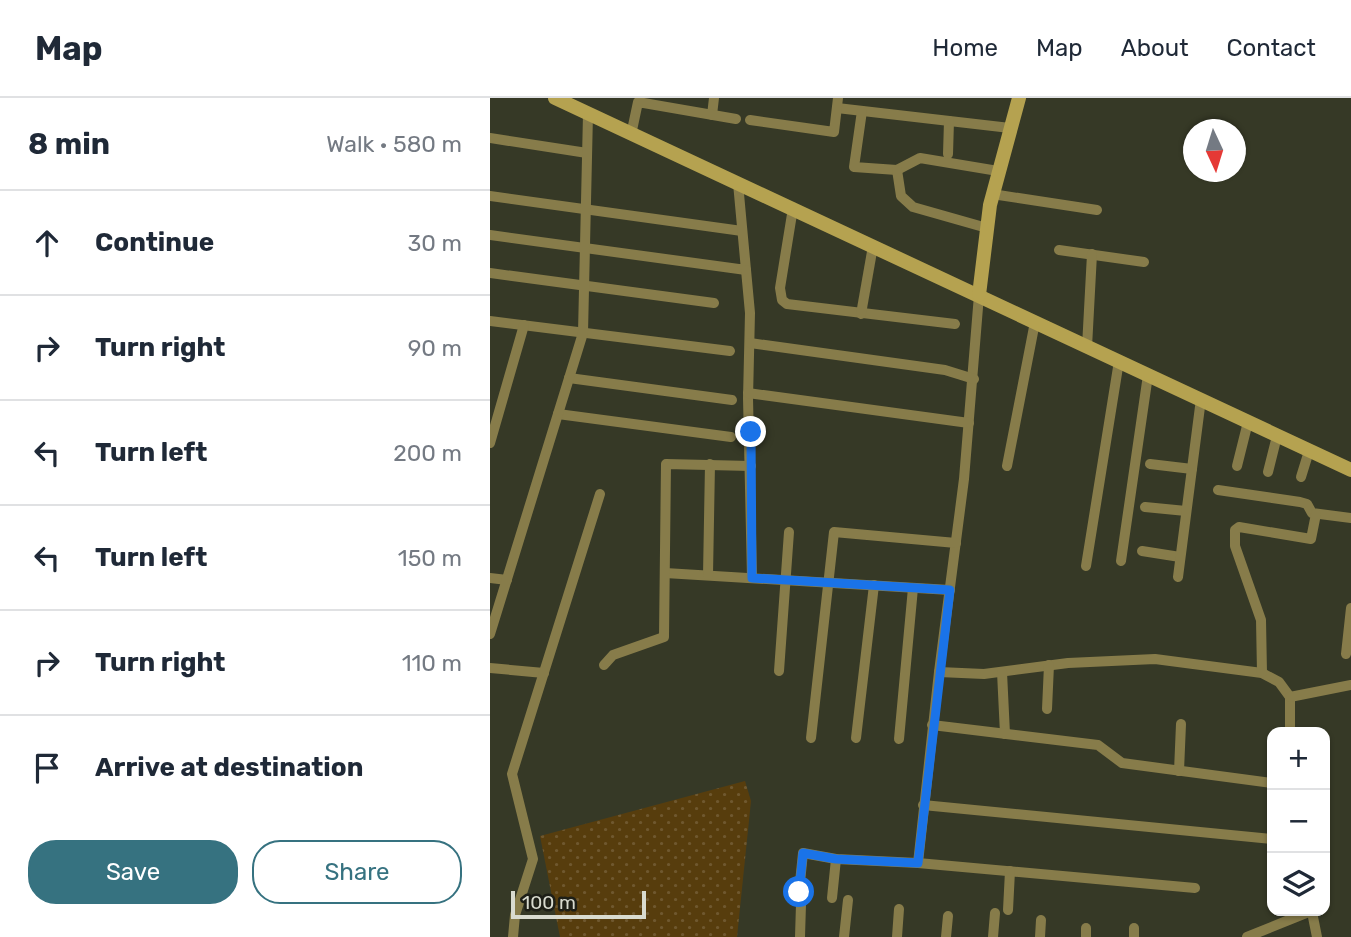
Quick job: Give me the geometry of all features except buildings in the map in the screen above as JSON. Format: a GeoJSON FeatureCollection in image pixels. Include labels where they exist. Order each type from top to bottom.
{"type":"FeatureCollection","features":[{"type":"Feature","properties":{"kind":"street"},"geometry":{"type":"LineString","coordinates":[[555,98],[584,108],[631,135],[793,208],[1351,470]]}},
{"type":"Feature","properties":{"kind":"street"},"geometry":{"type":"LineString","coordinates":[[712,115],[714,98]]}},
{"type":"Feature","properties":{"kind":"street"},"geometry":{"type":"LineString","coordinates":[[918,863],[974,379],[979,295],[987,228],[992,194],[1019,98]]}},
{"type":"Feature","properties":{"kind":"street"},"geometry":{"type":"LineString","coordinates":[[631,135],[638,102],[669,103],[712,115],[736,118]]}},
{"type":"Feature","properties":{"kind":"street"},"geometry":{"type":"LineString","coordinates":[[750,120],[834,132],[838,103],[863,111],[1010,128]]}},
{"type":"Feature","properties":{"kind":"street"},"geometry":{"type":"LineString","coordinates":[[490,634],[583,333],[587,153],[584,108]]}},
{"type":"Feature","properties":{"kind":"street"},"geometry":{"type":"LineString","coordinates":[[863,111],[854,167],[897,170],[920,158],[998,171]]}},
{"type":"Feature","properties":{"kind":"street"},"geometry":{"type":"LineString","coordinates":[[948,154],[949,121]]}},
{"type":"Feature","properties":{"kind":"street"},"geometry":{"type":"LineString","coordinates":[[490,138],[587,153]]}},
{"type":"Feature","properties":{"kind":"street"},"geometry":{"type":"LineString","coordinates":[[897,170],[901,197],[913,206],[987,228]]}},
{"type":"Feature","properties":{"kind":"street"},"geometry":{"type":"LineString","coordinates":[[738,183],[750,342],[748,393],[752,578]]}},
{"type":"Feature","properties":{"kind":"street"},"geometry":{"type":"LineString","coordinates":[[992,194],[1097,210]]}},
{"type":"Feature","properties":{"kind":"street"},"geometry":{"type":"LineString","coordinates":[[490,196],[742,231]]}},
{"type":"Feature","properties":{"kind":"street"},"geometry":{"type":"LineString","coordinates":[[793,208],[780,288],[782,300],[787,304],[955,324]]}},
{"type":"Feature","properties":{"kind":"street"},"geometry":{"type":"LineString","coordinates":[[490,235],[746,270]]}},
{"type":"Feature","properties":{"kind":"street"},"geometry":{"type":"LineString","coordinates":[[861,314],[873,246]]}},
{"type":"Feature","properties":{"kind":"street"},"geometry":{"type":"LineString","coordinates":[[1059,250],[1144,262]]}},
{"type":"Feature","properties":{"kind":"street"},"geometry":{"type":"LineString","coordinates":[[1087,346],[1092,254]]}},
{"type":"Feature","properties":{"kind":"street"},"geometry":{"type":"LineString","coordinates":[[490,273],[714,303]]}},
{"type":"Feature","properties":{"kind":"street"},"geometry":{"type":"LineString","coordinates":[[490,321],[730,351]]}},
{"type":"Feature","properties":{"kind":"street"},"geometry":{"type":"LineString","coordinates":[[1007,466],[1035,322]]}},
{"type":"Feature","properties":{"kind":"street"},"geometry":{"type":"LineString","coordinates":[[490,443],[524,325]]}},
{"type":"Feature","properties":{"kind":"street"},"geometry":{"type":"LineString","coordinates":[[750,342],[944,370],[974,379]]}},
{"type":"Feature","properties":{"kind":"street"},"geometry":{"type":"LineString","coordinates":[[1086,566],[1119,361]]}},
{"type":"Feature","properties":{"kind":"street"},"geometry":{"type":"LineString","coordinates":[[1121,561],[1148,375]]}},
{"type":"Feature","properties":{"kind":"street"},"geometry":{"type":"LineString","coordinates":[[569,378],[732,400]]}},
{"type":"Feature","properties":{"kind":"street"},"geometry":{"type":"LineString","coordinates":[[748,393],[969,423]]}},
{"type":"Feature","properties":{"kind":"street"},"geometry":{"type":"LineString","coordinates":[[1178,577],[1201,399]]}},
{"type":"Feature","properties":{"kind":"street"},"geometry":{"type":"LineString","coordinates":[[558,414],[731,437]]}},
{"type":"Feature","properties":{"kind":"street"},"geometry":{"type":"LineString","coordinates":[[1237,467],[1248,422]]}},
{"type":"Feature","properties":{"kind":"street"},"geometry":{"type":"LineString","coordinates":[[1268,472],[1277,436]]}},
{"type":"Feature","properties":{"kind":"street"},"geometry":{"type":"LineString","coordinates":[[1301,477],[1309,451]]}},
{"type":"Feature","properties":{"kind":"street"},"geometry":{"type":"LineString","coordinates":[[604,665],[613,655],[664,637],[663,468],[668,462],[751,466]]}},
{"type":"Feature","properties":{"kind":"street"},"geometry":{"type":"LineString","coordinates":[[708,575],[710,464]]}},
{"type":"Feature","properties":{"kind":"street"},"geometry":{"type":"LineString","coordinates":[[1150,464],[1192,469]]}},
{"type":"Feature","properties":{"kind":"street"},"geometry":{"type":"LineString","coordinates":[[1219,490],[1305,503],[1316,514],[1351,518]]}},
{"type":"Feature","properties":{"kind":"street"},"geometry":{"type":"LineString","coordinates":[[513,937],[515,915],[533,859],[512,774],[600,494]]}},
{"type":"Feature","properties":{"kind":"street"},"geometry":{"type":"LineString","coordinates":[[1145,508],[1186,511]]}},
{"type":"Feature","properties":{"kind":"street"},"geometry":{"type":"LineString","coordinates":[[1262,673],[1261,620],[1235,546],[1235,530],[1240,527],[1311,538],[1316,514]]}},
{"type":"Feature","properties":{"kind":"street"},"geometry":{"type":"LineString","coordinates":[[779,671],[789,532]]}},
{"type":"Feature","properties":{"kind":"street"},"geometry":{"type":"LineString","coordinates":[[811,738],[834,532],[956,543]]}},
{"type":"Feature","properties":{"kind":"street"},"geometry":{"type":"LineString","coordinates":[[1142,551],[1180,556]]}},
{"type":"Feature","properties":{"kind":"street"},"geometry":{"type":"LineString","coordinates":[[665,573],[950,590]]}},
{"type":"Feature","properties":{"kind":"street"},"geometry":{"type":"LineString","coordinates":[[490,578],[507,580]]}},
{"type":"Feature","properties":{"kind":"street"},"geometry":{"type":"LineString","coordinates":[[856,738],[874,585]]}},
{"type":"Feature","properties":{"kind":"street"},"geometry":{"type":"LineString","coordinates":[[899,739],[913,587]]}},
{"type":"Feature","properties":{"kind":"street"},"geometry":{"type":"LineString","coordinates":[[1346,654],[1351,608]]}},
{"type":"Feature","properties":{"kind":"street"},"geometry":{"type":"LineString","coordinates":[[939,672],[1002,672],[1155,659],[1262,673],[1279,682],[1290,696],[1290,727]]}},
{"type":"Feature","properties":{"kind":"street"},"geometry":{"type":"LineString","coordinates":[[1047,709],[1049,666]]}},
{"type":"Feature","properties":{"kind":"street"},"geometry":{"type":"LineString","coordinates":[[490,668],[544,673]]}},
{"type":"Feature","properties":{"kind":"street"},"geometry":{"type":"LineString","coordinates":[[1002,672],[1005,734]]}},
{"type":"Feature","properties":{"kind":"street"},"geometry":{"type":"LineString","coordinates":[[1290,696],[1351,685]]}},
{"type":"Feature","properties":{"kind":"street"},"geometry":{"type":"LineString","coordinates":[[1179,771],[1181,724]]}},
{"type":"Feature","properties":{"kind":"street"},"geometry":{"type":"LineString","coordinates":[[932,725],[1098,745],[1122,763],[1267,782]]}},
{"type":"Feature","properties":{"kind":"street"},"geometry":{"type":"LineString","coordinates":[[923,805],[1267,839]]}},
{"type":"Feature","properties":{"kind":"street"},"geometry":{"type":"LineString","coordinates":[[799,892],[803,853],[836,859],[918,863],[1195,888]]}},
{"type":"Feature","properties":{"kind":"street"},"geometry":{"type":"LineString","coordinates":[[832,898],[836,859]]}},
{"type":"Feature","properties":{"kind":"street"},"geometry":{"type":"LineString","coordinates":[[1008,910],[1010,872]]}},
{"type":"Feature","properties":{"kind":"street"},"geometry":{"type":"LineString","coordinates":[[844,937],[848,900]]}},
{"type":"Feature","properties":{"kind":"street"},"geometry":{"type":"LineString","coordinates":[[800,937],[801,904]]}},
{"type":"Feature","properties":{"kind":"street"},"geometry":{"type":"LineString","coordinates":[[897,937],[899,909]]}},
{"type":"Feature","properties":{"kind":"street"},"geometry":{"type":"LineString","coordinates":[[993,937],[995,913]]}},
{"type":"Feature","properties":{"kind":"street"},"geometry":{"type":"LineString","coordinates":[[946,937],[948,916]]}},
{"type":"Feature","properties":{"kind":"street"},"geometry":{"type":"LineString","coordinates":[[1273,925],[1278,916]]}},
{"type":"Feature","properties":{"kind":"street"},"geometry":{"type":"LineString","coordinates":[[1247,937],[1298,916]]}},
{"type":"Feature","properties":{"kind":"street"},"geometry":{"type":"LineString","coordinates":[[1313,916],[1317,937]]}},
{"type":"Feature","properties":{"kind":"street"},"geometry":{"type":"LineString","coordinates":[[1040,937],[1041,920]]}},
{"type":"Feature","properties":{"kind":"shaded area"},"geometry":{"type":"Polygon","coordinates":[[[745,781],[751,801],[737,937],[560,937],[540,836],[745,781]]]}},
{"type":"Feature","properties":{"kind":"route"},"geometry":{"type":"LineString","coordinates":[[751,432],[752,578],[950,590],[932,725],[918,863],[836,859],[803,853],[799,892]]}}]}
